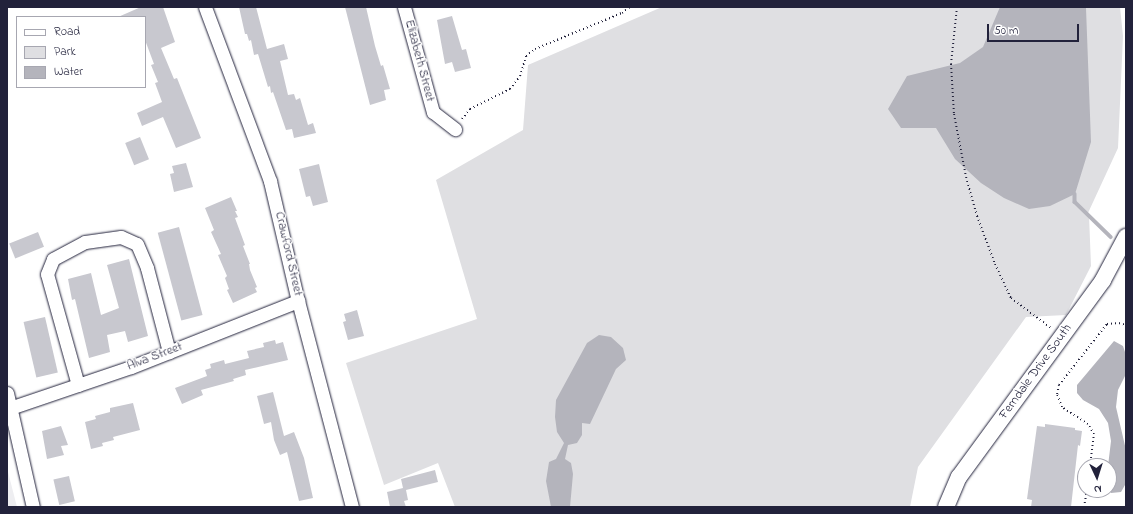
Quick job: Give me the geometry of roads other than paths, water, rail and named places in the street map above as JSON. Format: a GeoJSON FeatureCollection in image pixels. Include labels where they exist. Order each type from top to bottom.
{"type":"FeatureCollection","features":[{"type":"Feature","properties":{"kind":"main road","name":"Ferndale Drive South"},"geometry":{"type":"LineString","coordinates":[[946,507],[959,477],[1103,280],[1126,237]]}},
{"type":"Feature","properties":{"kind":"street","name":"Crawford Street"},"geometry":{"type":"LineString","coordinates":[[205,7],[270,181],[298,300],[352,507]]}},
{"type":"Feature","properties":{"kind":"street","name":"Elizabeth Street"},"geometry":{"type":"LineString","coordinates":[[404,7],[433,112],[455,129]]}},
{"type":"Feature","properties":{"kind":"street"},"geometry":{"type":"LineString","coordinates":[[78,385],[47,274],[53,259],[85,242],[121,237],[137,244],[147,268],[168,352]]}},
{"type":"Feature","properties":{"kind":"street","name":"Alva Street"},"geometry":{"type":"LineString","coordinates":[[10,408],[168,352],[298,300]]}},
{"type":"Feature","properties":{"kind":"street"},"geometry":{"type":"LineString","coordinates":[[7,393],[33,507]]}},
{"type":"Feature","properties":{"kind":"water"},"geometry":{"type":"Polygon","coordinates":[[[1000,7],[1086,8],[1091,142],[1075,194],[1050,206],[1029,209],[1004,198],[981,183],[955,159],[936,128],[901,128],[888,109],[907,76],[960,63],[983,47],[1000,7]]]}},
{"type":"Feature","properties":{"kind":"water"},"geometry":{"type":"Polygon","coordinates":[[[599,335],[611,337],[623,348],[626,360],[616,369],[590,424],[582,423],[582,435],[577,443],[568,445],[565,459],[571,463],[573,474],[570,507],[551,507],[546,481],[549,462],[556,459],[564,443],[557,432],[555,417],[556,400],[587,343],[599,335]]]}},
{"type":"Feature","properties":{"kind":"water"},"geometry":{"type":"Polygon","coordinates":[[[1114,341],[1123,346],[1126,355],[1126,374],[1118,390],[1116,407],[1126,450],[1125,485],[1121,492],[1117,492],[1117,458],[1109,458],[1111,441],[1108,423],[1099,409],[1083,400],[1077,393],[1077,385],[1114,341]]]}},
{"type":"Feature","properties":{"kind":"waterway"},"geometry":{"type":"LineString","coordinates":[[1075,194],[1075,202],[1111,237]]}}]}
